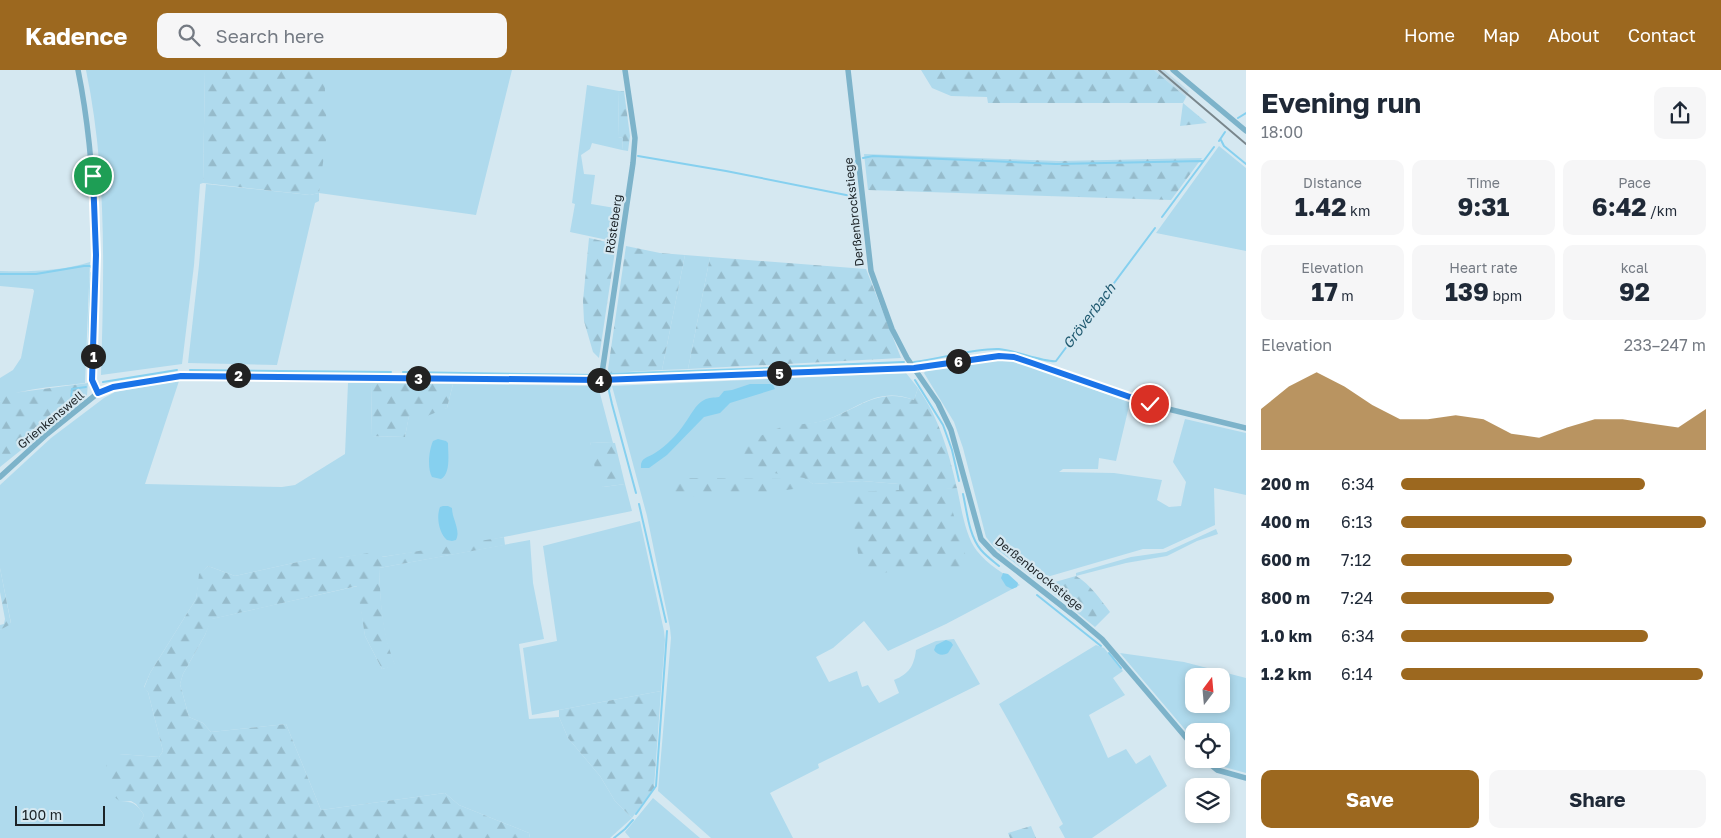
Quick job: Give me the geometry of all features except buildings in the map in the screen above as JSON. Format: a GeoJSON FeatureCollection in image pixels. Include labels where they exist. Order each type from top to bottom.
{"type":"FeatureCollection","features":[{"type":"Feature","properties":{"kind":"street"},"geometry":{"type":"LineString","coordinates":[[78,70],[84,100],[93,176],[96,255],[92,380],[98,393]]}},
{"type":"Feature","properties":{"kind":"street","name":"Rösteberg"},"geometry":{"type":"LineString","coordinates":[[601,380],[633,164],[635,138],[625,70]]}},
{"type":"Feature","properties":{"kind":"street","name":"Derßenbrockstiege"},"geometry":{"type":"LineString","coordinates":[[848,70],[871,271],[892,329],[914,368],[938,403],[951,430],[983,542],[995,554],[1102,639],[1185,736]]}},
{"type":"Feature","properties":{"kind":"street"},"geometry":{"type":"LineString","coordinates":[[1173,70],[1244,127]]}},
{"type":"Feature","properties":{"kind":"street","name":"Grienkenswell"},"geometry":{"type":"LineString","coordinates":[[0,477],[47,434],[98,393],[113,387],[181,376],[601,380],[914,368],[986,356],[1014,357],[1150,404],[1246,428]]}},
{"type":"Feature","properties":{"kind":"street"},"geometry":{"type":"LineString","coordinates":[[1215,768],[1246,778]]}},
{"type":"Feature","properties":{"kind":"shaded area"},"geometry":{"type":"Polygon","coordinates":[[[1154,70],[1164,70],[1189,91],[1186,97],[1154,70]]]}},
{"type":"Feature","properties":{"kind":"shaded area"},"geometry":{"type":"Polygon","coordinates":[[[750,384],[770,384],[775,389],[730,403],[720,413],[704,417],[667,455],[649,468],[641,468],[645,458],[672,440],[701,402],[708,398],[719,397],[724,391],[750,384]]]}},
{"type":"Feature","properties":{"kind":"shaded area"},"geometry":{"type":"Polygon","coordinates":[[[438,439],[448,443],[448,468],[441,479],[432,477],[429,464],[433,441],[438,439]]]}},
{"type":"Feature","properties":{"kind":"shaded area"},"geometry":{"type":"Polygon","coordinates":[[[440,507],[452,508],[457,528],[456,540],[447,540],[440,529],[438,515],[440,507]]]}},
{"type":"Feature","properties":{"kind":"shaded area"},"geometry":{"type":"Polygon","coordinates":[[[1003,573],[1008,574],[1018,583],[1017,587],[1012,589],[1006,586],[1001,578],[1003,573]]]}},
{"type":"Feature","properties":{"kind":"shaded area"},"geometry":{"type":"Polygon","coordinates":[[[946,640],[953,645],[948,653],[938,654],[934,650],[936,645],[946,640]]]}},
{"type":"Feature","properties":{"kind":"green space"},"geometry":{"type":"Polygon","coordinates":[[[86,70],[205,70],[203,183],[200,184],[194,265],[182,364],[101,375],[103,260],[101,184],[93,108],[86,70]]]}},
{"type":"Feature","properties":{"kind":"green space"},"geometry":{"type":"Polygon","coordinates":[[[205,70],[324,70],[327,132],[319,193],[310,195],[203,183],[205,70]]]}},
{"type":"Feature","properties":{"kind":"green space"},"geometry":{"type":"Polygon","coordinates":[[[324,70],[512,70],[476,215],[319,193],[324,70]]]}},
{"type":"Feature","properties":{"kind":"green space"},"geometry":{"type":"Polygon","coordinates":[[[921,70],[1154,70],[1186,97],[1183,103],[988,103],[987,97],[951,96],[932,88],[921,70]]]}},
{"type":"Feature","properties":{"kind":"green space"},"geometry":{"type":"Polygon","coordinates":[[[587,85],[619,91],[618,137],[623,138],[622,150],[592,143],[590,149],[581,155],[584,174],[595,175],[591,204],[621,209],[617,242],[570,232],[575,204],[572,203],[587,85]]]}},
{"type":"Feature","properties":{"kind":"green space"},"geometry":{"type":"Polygon","coordinates":[[[619,91],[624,91],[630,136],[628,151],[622,150],[623,138],[618,137],[619,91]]]}},
{"type":"Feature","properties":{"kind":"green space"},"geometry":{"type":"Polygon","coordinates":[[[1183,103],[1207,123],[1180,126],[1183,103]]]}},
{"type":"Feature","properties":{"kind":"green space"},"geometry":{"type":"Polygon","coordinates":[[[1219,146],[1246,168],[1246,251],[1156,233],[1219,146]]]}},
{"type":"Feature","properties":{"kind":"green space"},"geometry":{"type":"Polygon","coordinates":[[[864,154],[1059,161],[1202,158],[1171,200],[868,190],[864,154]]]}},
{"type":"Feature","properties":{"kind":"green space"},"geometry":{"type":"Polygon","coordinates":[[[206,184],[310,195],[319,193],[319,201],[315,203],[277,365],[188,363],[206,184]]]}},
{"type":"Feature","properties":{"kind":"green space"},"geometry":{"type":"Polygon","coordinates":[[[589,238],[616,244],[599,358],[593,352],[584,321],[583,301],[589,238]]]}},
{"type":"Feature","properties":{"kind":"green space"},"geometry":{"type":"Polygon","coordinates":[[[626,246],[660,253],[685,255],[662,370],[609,373],[608,369],[626,246]]]}},
{"type":"Feature","properties":{"kind":"green space"},"geometry":{"type":"Polygon","coordinates":[[[685,255],[710,257],[688,369],[662,370],[685,255]]]}},
{"type":"Feature","properties":{"kind":"green space"},"geometry":{"type":"Polygon","coordinates":[[[710,257],[866,269],[901,358],[688,369],[710,257]]]}},
{"type":"Feature","properties":{"kind":"green space"},"geometry":{"type":"Polygon","coordinates":[[[90,262],[85,383],[26,391],[6,397],[0,402],[0,378],[13,370],[21,358],[34,291],[33,289],[0,286],[0,271],[46,270],[90,262]]]}},
{"type":"Feature","properties":{"kind":"green space"},"geometry":{"type":"Polygon","coordinates":[[[988,359],[1006,359],[1033,365],[1057,377],[1130,402],[1116,461],[1099,458],[1098,469],[1063,469],[1059,472],[1114,473],[1162,480],[1157,500],[1169,507],[1181,506],[1186,482],[1173,462],[1185,419],[1246,433],[1246,495],[1214,488],[1215,525],[1163,549],[1143,549],[1040,579],[1034,578],[994,547],[986,537],[963,448],[954,422],[924,373],[927,369],[988,359]]]}},
{"type":"Feature","properties":{"kind":"green space"},"geometry":{"type":"Polygon","coordinates":[[[906,373],[918,388],[914,400],[901,396],[878,397],[826,420],[776,429],[783,473],[805,478],[813,484],[862,481],[899,484],[899,490],[957,488],[964,521],[973,545],[986,561],[1020,585],[946,624],[888,651],[864,621],[833,648],[816,657],[829,682],[857,671],[862,687],[868,685],[879,703],[899,693],[894,680],[910,669],[916,650],[936,641],[954,639],[980,684],[818,764],[819,768],[770,793],[793,838],[711,838],[658,791],[671,638],[670,628],[647,516],[612,386],[906,373]]]}},
{"type":"Feature","properties":{"kind":"green space"},"geometry":{"type":"Polygon","coordinates":[[[179,381],[145,484],[282,487],[295,485],[345,454],[348,383],[372,383],[371,436],[405,437],[409,415],[447,408],[453,384],[598,386],[613,443],[590,442],[603,487],[625,484],[632,511],[470,544],[381,557],[381,552],[338,558],[316,558],[235,576],[208,566],[200,574],[196,599],[150,673],[144,687],[148,692],[163,751],[159,757],[119,754],[121,802],[135,804],[144,815],[139,825],[139,838],[0,838],[0,630],[11,623],[0,568],[0,485],[51,438],[104,398],[115,392],[179,381]]]}},
{"type":"Feature","properties":{"kind":"green space"},"geometry":{"type":"Polygon","coordinates":[[[88,383],[87,395],[81,402],[0,467],[0,402],[2,398],[13,393],[88,383]]]}},
{"type":"Feature","properties":{"kind":"green space"},"geometry":{"type":"Polygon","coordinates":[[[372,383],[453,384],[447,408],[422,418],[409,416],[405,437],[371,436],[372,383]]]}},
{"type":"Feature","properties":{"kind":"green space"},"geometry":{"type":"Polygon","coordinates":[[[918,388],[938,424],[950,461],[957,488],[946,489],[969,567],[861,574],[849,492],[899,490],[899,484],[862,481],[813,484],[804,478],[745,468],[744,454],[748,443],[772,430],[826,420],[879,398],[889,396],[914,400],[918,388]]]}},
{"type":"Feature","properties":{"kind":"green space"},"geometry":{"type":"Polygon","coordinates":[[[590,442],[615,443],[625,484],[603,487],[597,480],[590,442]]]}},
{"type":"Feature","properties":{"kind":"green space"},"geometry":{"type":"Polygon","coordinates":[[[675,478],[796,479],[808,487],[764,493],[675,497],[673,490],[675,478]]]}},
{"type":"Feature","properties":{"kind":"green space"},"geometry":{"type":"Polygon","coordinates":[[[640,521],[664,631],[661,691],[532,715],[523,648],[557,641],[543,546],[640,521]]]}},
{"type":"Feature","properties":{"kind":"green space"},"geometry":{"type":"Polygon","coordinates":[[[1216,529],[1218,534],[1197,541],[1167,556],[1126,563],[1076,576],[1076,573],[1131,557],[1166,552],[1216,529]]]}},
{"type":"Feature","properties":{"kind":"green space"},"geometry":{"type":"Polygon","coordinates":[[[504,537],[505,545],[379,568],[381,605],[385,631],[396,666],[382,669],[365,636],[357,586],[212,619],[183,674],[180,684],[189,717],[203,723],[211,732],[286,724],[321,810],[445,793],[459,805],[529,833],[530,838],[139,838],[139,825],[144,815],[136,804],[131,801],[121,802],[109,793],[105,784],[107,758],[119,754],[159,757],[163,751],[148,692],[144,688],[150,673],[196,599],[199,574],[208,566],[235,576],[316,558],[338,558],[381,551],[382,557],[504,537]]]}},
{"type":"Feature","properties":{"kind":"green space"},"geometry":{"type":"Polygon","coordinates":[[[530,540],[533,583],[544,639],[519,644],[529,719],[559,717],[568,738],[600,776],[615,801],[632,818],[610,838],[530,838],[529,833],[459,805],[445,793],[321,810],[286,724],[211,732],[203,723],[189,717],[180,684],[183,674],[205,635],[211,619],[358,586],[365,636],[382,669],[395,665],[384,630],[379,568],[530,540]]]}},
{"type":"Feature","properties":{"kind":"green space"},"geometry":{"type":"Polygon","coordinates":[[[0,568],[11,624],[0,630],[0,625],[4,624],[5,619],[0,592],[0,568]]]}},
{"type":"Feature","properties":{"kind":"green space"},"geometry":{"type":"Polygon","coordinates":[[[1076,576],[1091,588],[1110,612],[1095,627],[1047,588],[1048,584],[1076,576]]]}},
{"type":"Feature","properties":{"kind":"green space"},"geometry":{"type":"Polygon","coordinates":[[[1096,645],[1104,648],[1123,671],[1113,678],[1125,695],[1089,715],[1108,758],[1126,749],[1136,764],[1150,755],[1167,786],[1092,838],[1065,838],[1059,827],[1063,824],[999,704],[1096,645]]]}},
{"type":"Feature","properties":{"kind":"green space"},"geometry":{"type":"Polygon","coordinates":[[[1120,653],[1184,662],[1207,668],[1185,668],[1185,713],[1230,713],[1230,674],[1246,678],[1246,773],[1228,768],[1230,768],[1230,723],[1185,723],[1185,729],[1120,653]]]}},
{"type":"Feature","properties":{"kind":"green space"},"geometry":{"type":"Polygon","coordinates":[[[661,691],[654,788],[632,818],[615,801],[600,776],[568,738],[559,717],[559,710],[661,691]]]}},
{"type":"Feature","properties":{"kind":"green space"},"geometry":{"type":"Polygon","coordinates":[[[653,798],[700,838],[630,838],[625,832],[653,798]]]}},
{"type":"Feature","properties":{"kind":"green space"},"geometry":{"type":"Polygon","coordinates":[[[1031,826],[1036,838],[1010,838],[1008,833],[1031,826]]]}},
{"type":"Feature","properties":{"kind":"waterway","name":"Gröverbach"},"geometry":{"type":"LineString","coordinates":[[1238,118],[1246,113]]}},
{"type":"Feature","properties":{"kind":"waterway","name":"Gröverbach"},"geometry":{"type":"LineString","coordinates":[[1219,141],[1225,132]]}},
{"type":"Feature","properties":{"kind":"waterway","name":"Gröverbach"},"geometry":{"type":"LineString","coordinates":[[1221,140],[1224,146],[1246,164]]}},
{"type":"Feature","properties":{"kind":"waterway","name":"Gröverbach"},"geometry":{"type":"LineString","coordinates":[[1162,217],[1214,147]]}},
{"type":"Feature","properties":{"kind":"waterway"},"geometry":{"type":"LineString","coordinates":[[638,156],[851,196],[854,196],[856,193],[853,165],[855,161]]}},
{"type":"Feature","properties":{"kind":"waterway"},"geometry":{"type":"LineString","coordinates":[[863,158],[873,156],[1056,164],[1203,161]]}},
{"type":"Feature","properties":{"kind":"waterway","name":"Gröverbach"},"geometry":{"type":"LineString","coordinates":[[914,362],[989,349],[999,349],[1056,361],[1155,228]]}},
{"type":"Feature","properties":{"kind":"waterway"},"geometry":{"type":"LineString","coordinates":[[0,274],[36,274],[84,266],[91,267]]}},
{"type":"Feature","properties":{"kind":"waterway"},"geometry":{"type":"LineString","coordinates":[[88,368],[91,273]]}},
{"type":"Feature","properties":{"kind":"waterway","name":"Gröverbach"},"geometry":{"type":"LineString","coordinates":[[777,367],[904,362]]}},
{"type":"Feature","properties":{"kind":"waterway","name":"Gröverbach"},"geometry":{"type":"LineString","coordinates":[[607,374],[769,368]]}},
{"type":"Feature","properties":{"kind":"waterway","name":"Gröverbach"},"geometry":{"type":"LineString","coordinates":[[103,382],[177,370]]}},
{"type":"Feature","properties":{"kind":"waterway","name":"Gröverbach"},"geometry":{"type":"LineString","coordinates":[[190,370],[391,372]]}},
{"type":"Feature","properties":{"kind":"waterway","name":"Gröverbach"},"geometry":{"type":"LineString","coordinates":[[403,372],[594,375]]}},
{"type":"Feature","properties":{"kind":"waterway"},"geometry":{"type":"LineString","coordinates":[[915,380],[943,425],[952,450],[959,481]]}},
{"type":"Feature","properties":{"kind":"waterway"},"geometry":{"type":"LineString","coordinates":[[610,384],[609,391],[612,404],[636,493]]}},
{"type":"Feature","properties":{"kind":"waterway","name":"Gröverbach"},"geometry":{"type":"LineString","coordinates":[[70,408],[72,389],[86,387]]}},
{"type":"Feature","properties":{"kind":"waterway"},"geometry":{"type":"LineString","coordinates":[[963,494],[974,538],[983,552],[999,566]]}},
{"type":"Feature","properties":{"kind":"waterway"},"geometry":{"type":"LineString","coordinates":[[639,504],[666,622]]}},
{"type":"Feature","properties":{"kind":"waterway"},"geometry":{"type":"LineString","coordinates":[[1037,595],[1101,646]]}},
{"type":"Feature","properties":{"kind":"waterway"},"geometry":{"type":"LineString","coordinates":[[636,814],[656,786],[667,631]]}},
{"type":"Feature","properties":{"kind":"waterway"},"geometry":{"type":"LineString","coordinates":[[1109,653],[1121,668]]}},
{"type":"Feature","properties":{"kind":"waterway"},"geometry":{"type":"LineString","coordinates":[[614,838],[633,820]]}},
{"type":"Feature","properties":{"kind":"railway"},"geometry":{"type":"LineString","coordinates":[[1159,70],[1246,144]]}},
{"type":"Feature","properties":{"kind":"route"},"geometry":{"type":"LineString","coordinates":[[93,176],[96,255],[92,380],[98,393],[113,387],[181,376],[614,380],[914,368],[999,356],[1014,357],[1150,404]]}}]}
